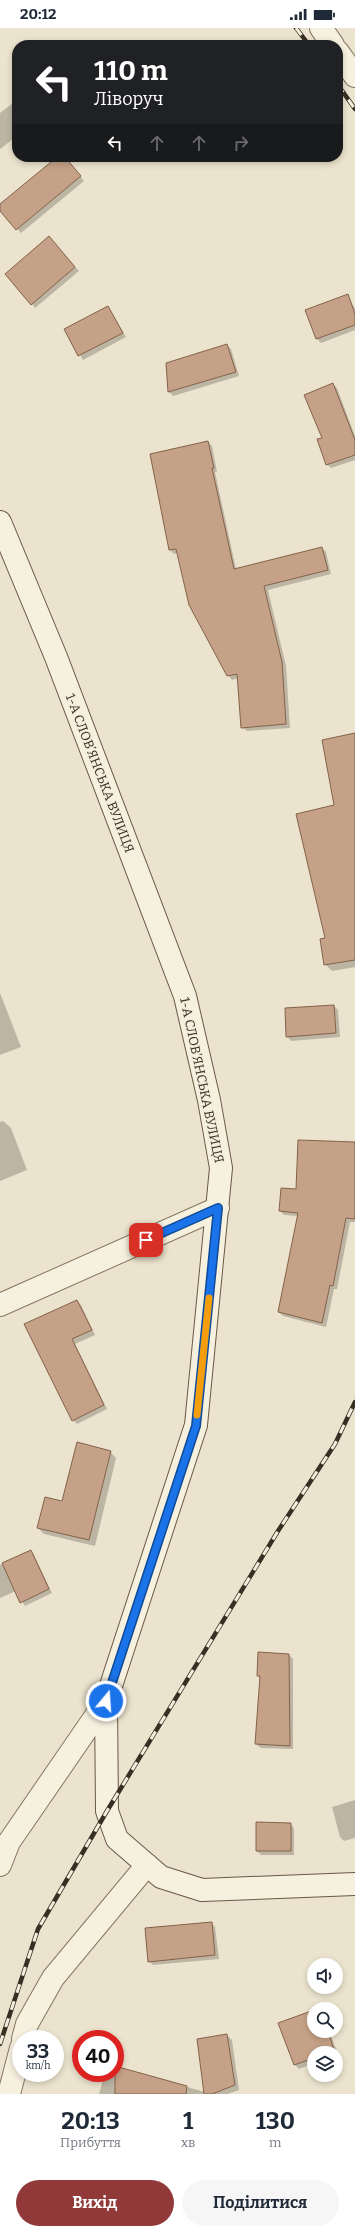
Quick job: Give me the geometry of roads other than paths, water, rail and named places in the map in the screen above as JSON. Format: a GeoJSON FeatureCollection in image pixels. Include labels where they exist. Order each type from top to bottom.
{"type":"FeatureCollection","features":[{"type":"Feature","properties":{"kind":"street"},"geometry":{"type":"LineString","coordinates":[[321,28],[329,40]]}},
{"type":"Feature","properties":{"kind":"street"},"geometry":{"type":"LineString","coordinates":[[343,59],[355,76]]}},
{"type":"Feature","properties":{"kind":"street","name":"1-А СЛОВ’ЯНСЬКА ВУЛИЦЯ"},"geometry":{"type":"LineString","coordinates":[[0,522],[56,657],[184,996],[209,1100],[221,1168],[196,1426],[106,1701],[4,1842],[0,1865]]}},
{"type":"Feature","properties":{"kind":"street"},"geometry":{"type":"LineString","coordinates":[[0,1305],[218,1208]]}},
{"type":"Feature","properties":{"kind":"street"},"geometry":{"type":"LineString","coordinates":[[106,1701],[107,1811],[117,1839],[161,1877],[202,1890],[355,1884]]}},
{"type":"Feature","properties":{"kind":"street"},"geometry":{"type":"LineString","coordinates":[[25,2030],[27,2024],[53,1978],[147,1865]]}},
{"type":"Feature","properties":{"kind":"street"},"geometry":{"type":"LineString","coordinates":[[9,2094],[12,2082]]}},
{"type":"Feature","properties":{"kind":"railway"},"geometry":{"type":"LineString","coordinates":[[296,28],[305,40]]}},
{"type":"Feature","properties":{"kind":"railway"},"geometry":{"type":"LineString","coordinates":[[343,92],[355,109]]}},
{"type":"Feature","properties":{"kind":"railway"},"geometry":{"type":"LineString","coordinates":[[0,2044],[38,1929],[107,1811],[278,1531],[335,1444],[355,1402]]}}]}
